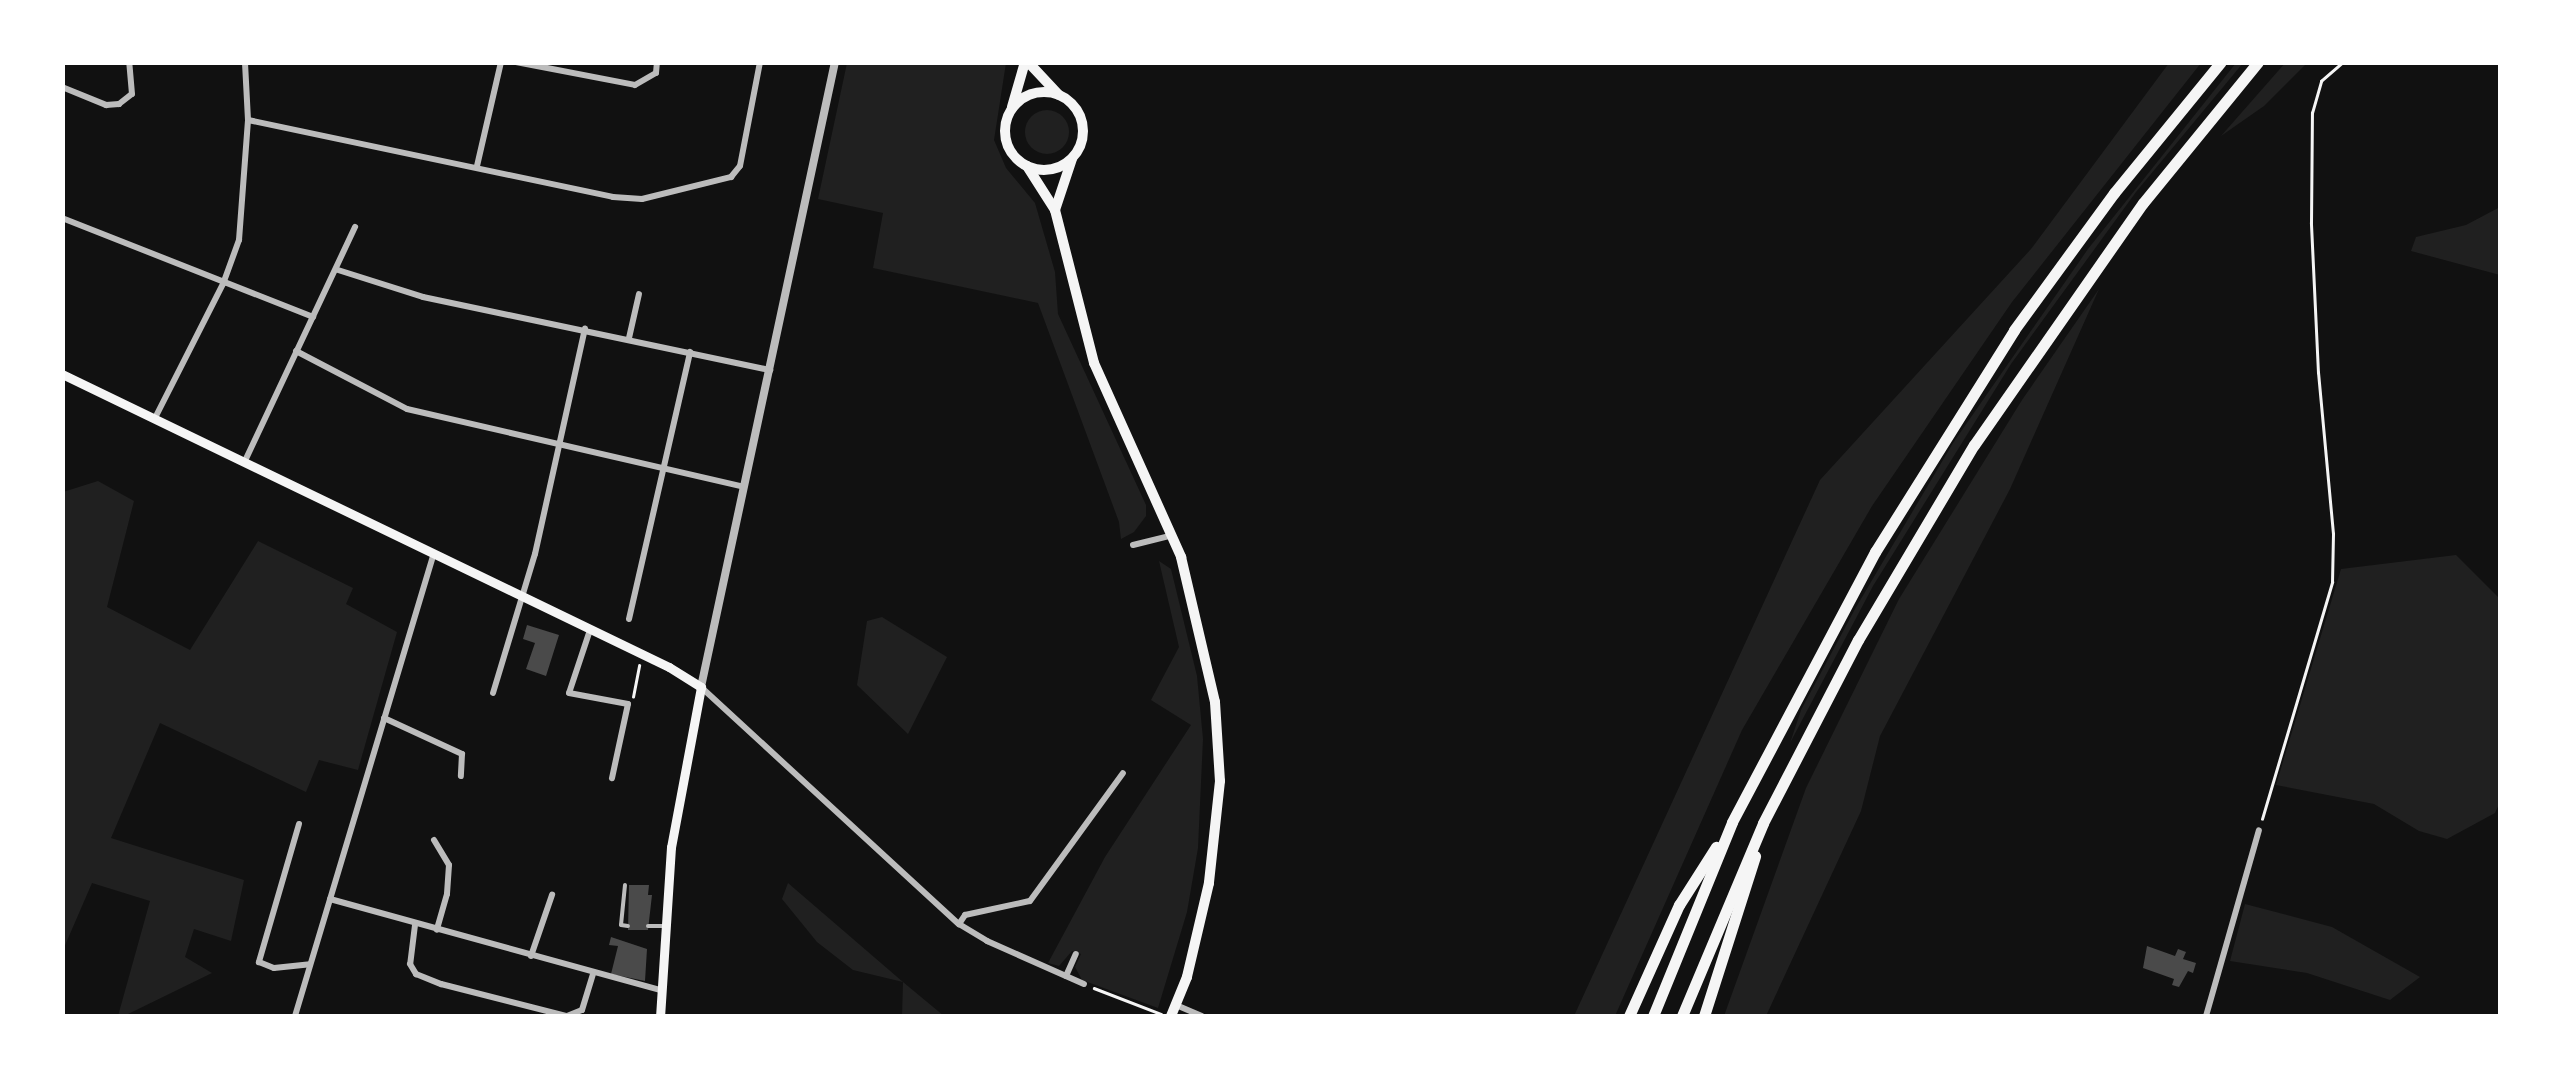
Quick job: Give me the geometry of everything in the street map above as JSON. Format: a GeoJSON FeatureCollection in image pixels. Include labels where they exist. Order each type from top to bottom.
{"type":"FeatureCollection","features":[{"type":"Feature","properties":{"kind":"highway"},"geometry":{"type":"LineString","coordinates":[[1629,1016],[1678,905],[1732,822],[1874,552],[1948,431],[2114,193],[2222,62]]}},
{"type":"Feature","properties":{"kind":"highway"},"geometry":{"type":"LineString","coordinates":[[1682,1016],[1763,822],[1858,640],[1974,444],[2142,203],[2258,62]]}},
{"type":"Feature","properties":{"kind":"highway"},"geometry":{"type":"LineString","coordinates":[[1653,1016],[1732,822]]}},
{"type":"Feature","properties":{"kind":"highway"},"geometry":{"type":"LineString","coordinates":[[1704,1016],[1740,911],[1763,822]]}},
{"type":"Feature","properties":{"kind":"main road"},"geometry":{"type":"LineString","coordinates":[[1056,210],[1083,134],[1082,122],[1077,110],[1027,62],[1005,134],[1008,147],[1027,166],[1056,210],[1094,362],[1171,535],[1201,629],[1215,702],[1220,781],[1209,883],[1170,1016]]}},
{"type":"Feature","properties":{"kind":"main road"},"geometry":{"type":"LineString","coordinates":[[1012,108],[1034,93],[1059,95]]}},
{"type":"Feature","properties":{"kind":"main road"},"geometry":{"type":"LineString","coordinates":[[1027,166],[1052,169],[1073,156]]}},
{"type":"Feature","properties":{"kind":"main road"},"geometry":{"type":"LineString","coordinates":[[62,374],[642,654],[701,687],[678,798],[664,926],[660,1016]]}},
{"type":"Feature","properties":{"kind":"street"},"geometry":{"type":"LineString","coordinates":[[62,87],[106,105],[120,104],[132,94],[129,62]]}},
{"type":"Feature","properties":{"kind":"street"},"geometry":{"type":"LineString","coordinates":[[155,418],[222,284],[238,240],[248,120],[245,62]]}},
{"type":"Feature","properties":{"kind":"street"},"geometry":{"type":"LineString","coordinates":[[477,166],[500,62]]}},
{"type":"Feature","properties":{"kind":"street"},"geometry":{"type":"LineString","coordinates":[[516,62],[635,84],[656,73],[657,62]]}},
{"type":"Feature","properties":{"kind":"street"},"geometry":{"type":"LineString","coordinates":[[248,120],[629,199],[731,177],[740,166],[760,62]]}},
{"type":"Feature","properties":{"kind":"street"},"geometry":{"type":"LineString","coordinates":[[835,62],[701,687],[959,924],[986,941],[1084,984]]}},
{"type":"Feature","properties":{"kind":"street"},"geometry":{"type":"LineString","coordinates":[[62,218],[313,317]]}},
{"type":"Feature","properties":{"kind":"street"},"geometry":{"type":"LineString","coordinates":[[244,462],[356,226]]}},
{"type":"Feature","properties":{"kind":"street"},"geometry":{"type":"LineString","coordinates":[[338,270],[423,297],[772,370]]}},
{"type":"Feature","properties":{"kind":"street"},"geometry":{"type":"LineString","coordinates":[[629,338],[639,294]]}},
{"type":"Feature","properties":{"kind":"street"},"geometry":{"type":"LineString","coordinates":[[494,692],[523,597],[585,328]]}},
{"type":"Feature","properties":{"kind":"street"},"geometry":{"type":"LineString","coordinates":[[296,352],[407,408],[746,488]]}},
{"type":"Feature","properties":{"kind":"street"},"geometry":{"type":"LineString","coordinates":[[629,619],[690,352]]}},
{"type":"Feature","properties":{"kind":"street"},"geometry":{"type":"LineString","coordinates":[[1133,545],[1171,535]]}},
{"type":"Feature","properties":{"kind":"street"},"geometry":{"type":"LineString","coordinates":[[295,1016],[433,554]]}},
{"type":"Feature","properties":{"kind":"street"},"geometry":{"type":"LineString","coordinates":[[590,630],[570,693],[628,704],[612,778]]}},
{"type":"Feature","properties":{"kind":"street"},"geometry":{"type":"LineString","coordinates":[[384,718],[462,754],[461,776]]}},
{"type":"Feature","properties":{"kind":"street"},"geometry":{"type":"LineString","coordinates":[[959,924],[966,915],[1030,901],[1123,773]]}},
{"type":"Feature","properties":{"kind":"street"},"geometry":{"type":"LineString","coordinates":[[299,824],[259,962],[274,968],[310,964]]}},
{"type":"Feature","properties":{"kind":"street"},"geometry":{"type":"LineString","coordinates":[[2206,1016],[2259,830]]}},
{"type":"Feature","properties":{"kind":"street"},"geometry":{"type":"LineString","coordinates":[[434,840],[449,865],[448,894],[436,930]]}},
{"type":"Feature","properties":{"kind":"street"},"geometry":{"type":"LineString","coordinates":[[531,956],[552,895]]}},
{"type":"Feature","properties":{"kind":"street"},"geometry":{"type":"LineString","coordinates":[[330,899],[661,990]]}},
{"type":"Feature","properties":{"kind":"street"},"geometry":{"type":"LineString","coordinates":[[416,925],[410,964],[416,974],[441,984],[567,1016],[582,1010],[593,974]]}},
{"type":"Feature","properties":{"kind":"street"},"geometry":{"type":"LineString","coordinates":[[1066,976],[1076,954]]}},
{"type":"Feature","properties":{"kind":"street"},"geometry":{"type":"LineString","coordinates":[[1176,1004],[1202,1016]]}},
{"type":"Feature","properties":{"kind":"lane"},"geometry":{"type":"LineString","coordinates":[[625,886],[621,926],[628,926]]}},
{"type":"Feature","properties":{"kind":"lane"},"geometry":{"type":"LineString","coordinates":[[648,926],[664,926]]}},
{"type":"Feature","properties":{"kind":"path"},"geometry":{"type":"LineString","coordinates":[[2259,830],[2332,582],[2333,534],[2313,260],[2312,112],[2321,81],[2343,62]]}},
{"type":"Feature","properties":{"kind":"path"},"geometry":{"type":"LineString","coordinates":[[628,704],[634,695],[642,654]]}},
{"type":"Feature","properties":{"kind":"path"},"geometry":{"type":"LineString","coordinates":[[1084,984],[1170,1016]]}},
{"type":"Feature","properties":{"kind":"shaded area"},"geometry":{"type":"Polygon","coordinates":[[[2286,62],[2307,63],[2264,106],[2221,136],[2286,62]]]}},
{"type":"Feature","properties":{"kind":"shaded area"},"geometry":{"type":"Polygon","coordinates":[[[847,63],[1006,63],[994,140],[1006,168],[1035,203],[1055,272],[1058,314],[1146,505],[1146,516],[1134,532],[1121,539],[1119,522],[1038,303],[873,268],[883,213],[818,199],[847,63]]]}},
{"type":"Feature","properties":{"kind":"shaded area"},"geometry":{"type":"Polygon","coordinates":[[[2169,63],[2201,63],[2012,302],[1872,506],[1742,730],[1615,1016],[1574,1016],[1820,480],[2031,249],[2169,63]]]}},
{"type":"Feature","properties":{"kind":"shaded area"},"geometry":{"type":"Polygon","coordinates":[[[2236,63],[2243,63],[2136,192],[2011,364],[1873,586],[1790,743],[1801,710],[1855,609],[1953,443],[2088,249],[2236,63]]]}},
{"type":"Feature","properties":{"kind":"shaded area"},"geometry":{"type":"Polygon","coordinates":[[[1047,110],[1063,116],[1069,132],[1063,148],[1047,154],[1031,148],[1025,132],[1031,116],[1047,110]]]}},
{"type":"Feature","properties":{"kind":"shaded area"},"geometry":{"type":"Polygon","coordinates":[[[2500,207],[2500,275],[2411,251],[2416,237],[2466,225],[2500,207]]]}},
{"type":"Feature","properties":{"kind":"shaded area"},"geometry":{"type":"Polygon","coordinates":[[[2099,289],[2010,489],[1880,736],[1861,811],[1766,1016],[1724,1016],[1806,788],[1899,599],[2022,400],[2099,289]]]}},
{"type":"Feature","properties":{"kind":"shaded area"},"geometry":{"type":"Polygon","coordinates":[[[98,481],[134,501],[107,607],[190,650],[258,541],[353,588],[346,604],[397,632],[358,770],[319,760],[306,792],[160,723],[111,838],[244,880],[231,941],[194,929],[185,957],[212,973],[124,1016],[118,1016],[150,901],[92,883],[63,950],[63,492],[98,481]]]}},
{"type":"Feature","properties":{"kind":"shaded area"},"geometry":{"type":"Polygon","coordinates":[[[2456,555],[2500,599],[2500,802],[2495,813],[2447,839],[2419,831],[2374,804],[2276,785],[2341,569],[2456,555]]]}},
{"type":"Feature","properties":{"kind":"shaded area"},"geometry":{"type":"Polygon","coordinates":[[[1159,561],[1171,569],[1197,676],[1203,739],[1198,848],[1187,912],[1158,1008],[1082,980],[1075,967],[1081,954],[1072,951],[1059,966],[1048,963],[1105,857],[1191,725],[1151,700],[1179,647],[1159,561]]]}},
{"type":"Feature","properties":{"kind":"shaded area"},"geometry":{"type":"Polygon","coordinates":[[[882,617],[947,657],[908,734],[857,685],[867,621],[882,617]]]}},
{"type":"Feature","properties":{"kind":"shaded area"},"geometry":{"type":"Polygon","coordinates":[[[788,883],[903,982],[853,970],[817,942],[782,899],[788,883]]]}},
{"type":"Feature","properties":{"kind":"shaded area"},"geometry":{"type":"Polygon","coordinates":[[[2245,904],[2332,927],[2420,977],[2390,1000],[2307,973],[2230,961],[2245,904]]]}},
{"type":"Feature","properties":{"kind":"shaded area"},"geometry":{"type":"Polygon","coordinates":[[[903,982],[944,1016],[902,1016],[903,982]]]}},
{"type":"Feature","properties":{"kind":"building"},"geometry":{"type":"Polygon","coordinates":[[[527,625],[559,635],[546,676],[526,669],[535,643],[523,639],[527,625]]]}},
{"type":"Feature","properties":{"kind":"building"},"geometry":{"type":"Polygon","coordinates":[[[629,885],[649,885],[648,895],[652,895],[648,930],[628,930],[629,885]]]}},
{"type":"Feature","properties":{"kind":"building"},"geometry":{"type":"Polygon","coordinates":[[[611,937],[647,949],[645,981],[611,974],[618,946],[609,945],[611,937]]]}},
{"type":"Feature","properties":{"kind":"building"},"geometry":{"type":"Polygon","coordinates":[[[2147,946],[2175,956],[2178,949],[2186,952],[2183,959],[2196,963],[2193,973],[2188,971],[2179,987],[2172,985],[2174,979],[2143,968],[2147,946]]]}}]}
